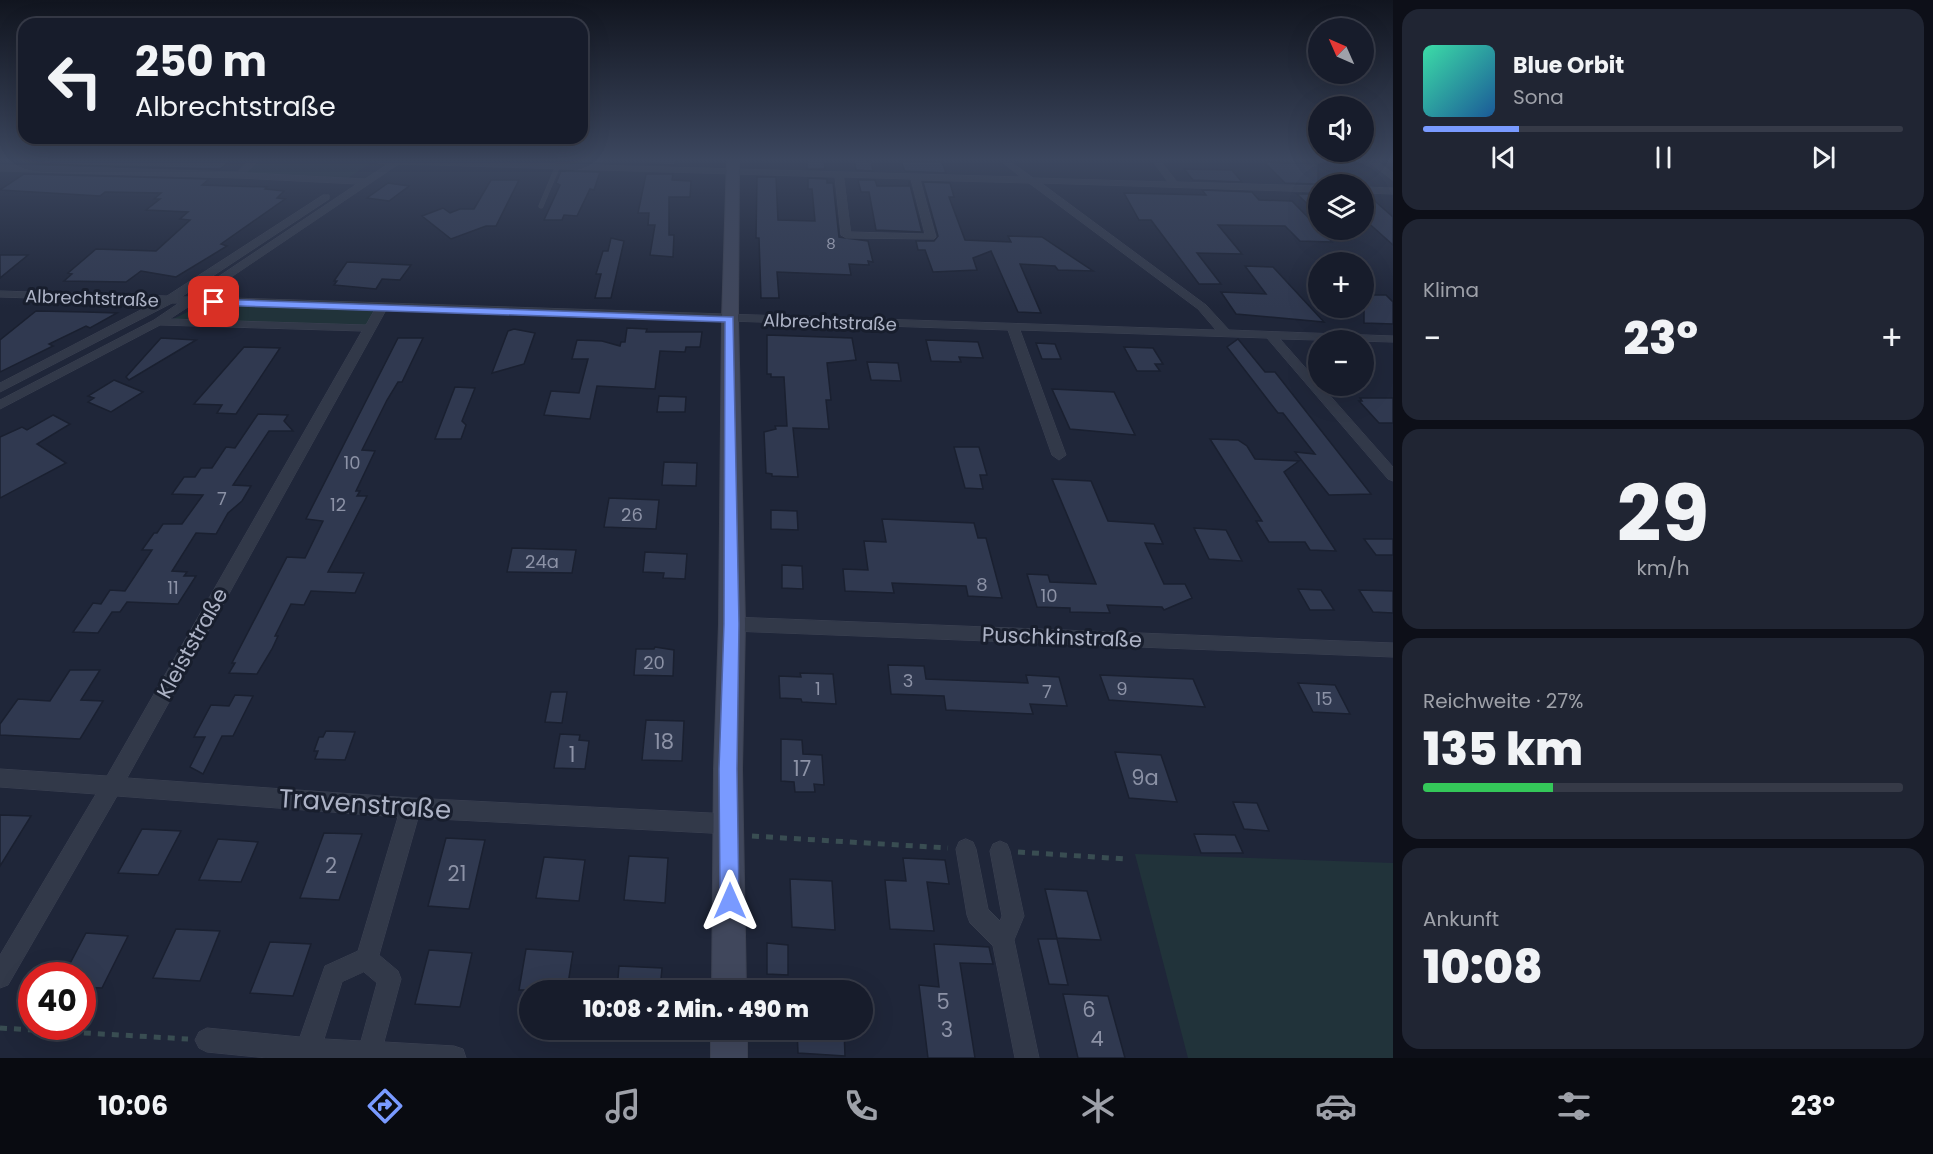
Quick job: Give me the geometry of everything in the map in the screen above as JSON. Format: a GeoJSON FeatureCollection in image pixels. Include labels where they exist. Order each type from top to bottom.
{"type":"FeatureCollection","features":[{"type":"Feature","properties":{"kind":"street"},"geometry":{"type":"LineString","coordinates":[[0,388],[167,301],[309,208]]}},
{"type":"Feature","properties":{"kind":"street"},"geometry":{"type":"LineString","coordinates":[[0,405],[158,322],[328,208]]}},
{"type":"Feature","properties":{"kind":"street"},"geometry":{"type":"LineString","coordinates":[[729,980],[728,769],[732,624],[730,319],[732,208]]}},
{"type":"Feature","properties":{"kind":"street"},"geometry":{"type":"LineString","coordinates":[[843,208],[846,235],[931,237],[923,208]]}},
{"type":"Feature","properties":{"kind":"street"},"geometry":{"type":"LineString","coordinates":[[1069,208],[1202,307],[1225,333]]}},
{"type":"Feature","properties":{"kind":"street","name":"Albrechtstraße"},"geometry":{"type":"LineString","coordinates":[[0,294],[190,302],[1393,339]]}},
{"type":"Feature","properties":{"kind":"street","name":"Kleiststraße"},"geometry":{"type":"LineString","coordinates":[[0,977],[112,786],[381,308]]}},
{"type":"Feature","properties":{"kind":"street","name":"Albrechtstraße"},"geometry":{"type":"LineString","coordinates":[[158,322],[368,328]]}},
{"type":"Feature","properties":{"kind":"street"},"geometry":{"type":"LineString","coordinates":[[1012,327],[1059,455]]}},
{"type":"Feature","properties":{"kind":"street"},"geometry":{"type":"LineString","coordinates":[[1270,334],[1393,476]]}},
{"type":"Feature","properties":{"kind":"street","name":"Puschkinstraße"},"geometry":{"type":"LineString","coordinates":[[732,624],[1393,650]]}},
{"type":"Feature","properties":{"kind":"street","name":"Travenstraße"},"geometry":{"type":"LineString","coordinates":[[0,778],[730,829]]}},
{"type":"Feature","properties":{"kind":"street"},"geometry":{"type":"LineString","coordinates":[[308,1050],[333,974],[367,959],[411,808]]}},
{"type":"Feature","properties":{"kind":"street"},"geometry":{"type":"LineString","coordinates":[[966,849],[978,915],[1003,940],[1027,1058]]}},
{"type":"Feature","properties":{"kind":"street"},"geometry":{"type":"LineString","coordinates":[[1000,851],[1013,916],[1003,940]]}},
{"type":"Feature","properties":{"kind":"street"},"geometry":{"type":"LineString","coordinates":[[367,959],[390,979],[369,1054]]}},
{"type":"Feature","properties":{"kind":"street"},"geometry":{"type":"LineString","coordinates":[[207,1040],[308,1050],[454,1058]]}},
{"type":"Feature","properties":{"kind":"street"},"geometry":{"type":"LineString","coordinates":[[729,1040],[729,1058]]}},
{"type":"Feature","properties":{"kind":"path"},"geometry":{"type":"LineString","coordinates":[[730,829],[966,849]]}},
{"type":"Feature","properties":{"kind":"path"},"geometry":{"type":"LineString","coordinates":[[1000,851],[1126,859]]}},
{"type":"Feature","properties":{"kind":"path"},"geometry":{"type":"LineString","coordinates":[[0,1028],[207,1040]]}},
{"type":"Feature","properties":{"kind":"shaded area"},"geometry":{"type":"Polygon","coordinates":[[[204,304],[378,309],[368,327],[171,320],[204,304]]]}},
{"type":"Feature","properties":{"kind":"shaded area"},"geometry":{"type":"Polygon","coordinates":[[[1135,854],[1393,863],[1393,1058],[1188,1058],[1135,854]]]}},
{"type":"Feature","properties":{"kind":"building"},"geometry":{"type":"Polygon","coordinates":[[[272,208],[221,244],[227,246],[176,277],[141,271],[126,282],[64,281],[72,274],[68,273],[96,249],[156,251],[190,220],[180,219],[188,212],[146,210],[272,208]]]}},
{"type":"Feature","properties":{"kind":"building"},"geometry":{"type":"Polygon","coordinates":[[[442,208],[450,213],[460,209],[505,208],[496,226],[486,226],[451,239],[422,216],[442,208]]]}},
{"type":"Feature","properties":{"kind":"building"},"geometry":{"type":"Polygon","coordinates":[[[549,208],[581,208],[577,216],[564,215],[562,220],[544,220],[549,208]]]}},
{"type":"Feature","properties":{"kind":"building"},"geometry":{"type":"Polygon","coordinates":[[[639,208],[669,208],[669,235],[674,235],[673,257],[650,255],[655,225],[648,225],[649,213],[638,213],[639,208]]]}},
{"type":"Feature","properties":{"kind":"building"},"geometry":{"type":"Polygon","coordinates":[[[756,208],[777,208],[778,220],[815,221],[814,208],[836,208],[839,237],[868,241],[873,262],[868,261],[869,265],[849,264],[851,275],[777,272],[779,298],[761,298],[759,238],[756,238],[756,208]]]}},
{"type":"Feature","properties":{"kind":"building"},"geometry":{"type":"Polygon","coordinates":[[[872,208],[916,208],[922,232],[876,230],[872,208]]]}},
{"type":"Feature","properties":{"kind":"building"},"geometry":{"type":"Polygon","coordinates":[[[930,208],[953,208],[965,240],[1011,242],[1008,236],[1042,237],[1093,271],[1058,270],[1055,266],[1020,264],[1041,313],[1018,312],[991,251],[973,258],[977,270],[933,272],[925,250],[918,250],[916,241],[934,241],[938,236],[930,208]]]}},
{"type":"Feature","properties":{"kind":"building"},"geometry":{"type":"Polygon","coordinates":[[[1133,208],[1299,208],[1308,217],[1308,240],[1330,240],[1332,242],[1300,241],[1285,226],[1218,225],[1242,254],[1197,253],[1221,284],[1199,284],[1151,220],[1139,220],[1133,208]]]}},
{"type":"Feature","properties":{"kind":"building"},"geometry":{"type":"Polygon","coordinates":[[[1374,208],[1383,208],[1393,217],[1393,245],[1374,228],[1374,208]]]}},
{"type":"Feature","properties":{"kind":"building"},"geometry":{"type":"Polygon","coordinates":[[[611,238],[624,241],[611,298],[595,298],[601,274],[596,274],[603,251],[608,251],[611,238]]]}},
{"type":"Feature","properties":{"kind":"building"},"geometry":{"type":"Polygon","coordinates":[[[0,255],[28,255],[0,278],[0,255]]]}},
{"type":"Feature","properties":{"kind":"building"},"geometry":{"type":"Polygon","coordinates":[[[347,262],[411,265],[400,280],[382,279],[376,289],[334,285],[337,281],[334,281],[347,262]]]}},
{"type":"Feature","properties":{"kind":"building"},"geometry":{"type":"Polygon","coordinates":[[[1245,266],[1273,267],[1308,305],[1308,318],[1320,318],[1324,322],[1236,314],[1221,292],[1266,294],[1245,266]]]}},
{"type":"Feature","properties":{"kind":"building"},"geometry":{"type":"Polygon","coordinates":[[[1374,295],[1386,295],[1393,302],[1393,324],[1364,323],[1364,318],[1374,318],[1374,295]]]}},
{"type":"Feature","properties":{"kind":"building"},"geometry":{"type":"Polygon","coordinates":[[[36,311],[117,313],[90,328],[86,326],[49,344],[53,346],[0,372],[0,340],[36,311]]]}},
{"type":"Feature","properties":{"kind":"building"},"geometry":{"type":"Polygon","coordinates":[[[627,328],[647,329],[646,332],[702,332],[700,347],[686,347],[685,352],[660,351],[655,389],[597,386],[590,419],[544,415],[551,391],[579,393],[588,359],[572,359],[577,340],[602,341],[620,346],[621,342],[625,342],[627,328]]]}},
{"type":"Feature","properties":{"kind":"building"},"geometry":{"type":"Polygon","coordinates":[[[514,329],[535,333],[524,364],[492,373],[508,331],[514,329]]]}},
{"type":"Feature","properties":{"kind":"building"},"geometry":{"type":"Polygon","coordinates":[[[767,335],[852,338],[856,360],[827,363],[831,400],[826,400],[829,429],[793,428],[798,477],[772,476],[766,473],[764,432],[776,429],[775,426],[787,426],[784,377],[771,377],[771,374],[767,374],[767,335]]]}},
{"type":"Feature","properties":{"kind":"building"},"geometry":{"type":"Polygon","coordinates":[[[161,338],[196,340],[129,380],[126,377],[161,338]]]}},
{"type":"Feature","properties":{"kind":"building"},"geometry":{"type":"Polygon","coordinates":[[[398,338],[423,338],[402,382],[398,382],[387,400],[362,450],[375,451],[356,491],[360,491],[357,496],[367,496],[328,572],[364,573],[355,593],[311,591],[304,605],[291,604],[275,636],[278,636],[272,649],[257,674],[229,673],[287,557],[305,558],[323,521],[306,519],[398,338]]]}},
{"type":"Feature","properties":{"kind":"building"},"geometry":{"type":"Polygon","coordinates":[[[1238,339],[1265,372],[1275,372],[1371,494],[1329,495],[1295,452],[1315,454],[1283,413],[1278,413],[1227,347],[1238,339]]]}},
{"type":"Feature","properties":{"kind":"building"},"geometry":{"type":"Polygon","coordinates":[[[926,340],[978,342],[983,358],[959,357],[961,362],[931,361],[926,340]]]}},
{"type":"Feature","properties":{"kind":"building"},"geometry":{"type":"Polygon","coordinates":[[[1036,343],[1055,344],[1061,359],[1042,359],[1036,343]]]}},
{"type":"Feature","properties":{"kind":"building"},"geometry":{"type":"Polygon","coordinates":[[[244,347],[280,348],[236,414],[217,413],[222,405],[194,404],[244,347]]]}},
{"type":"Feature","properties":{"kind":"building"},"geometry":{"type":"Polygon","coordinates":[[[1124,347],[1153,348],[1163,364],[1155,364],[1160,371],[1137,371],[1124,347]]]}},
{"type":"Feature","properties":{"kind":"building"},"geometry":{"type":"Polygon","coordinates":[[[867,362],[898,363],[901,381],[871,380],[867,362]]]}},
{"type":"Feature","properties":{"kind":"building"},"geometry":{"type":"Polygon","coordinates":[[[114,380],[143,392],[111,412],[88,402],[94,398],[88,396],[114,380]]]}},
{"type":"Feature","properties":{"kind":"building"},"geometry":{"type":"Polygon","coordinates":[[[455,387],[475,388],[462,421],[466,425],[461,439],[435,439],[455,387]]]}},
{"type":"Feature","properties":{"kind":"building"},"geometry":{"type":"Polygon","coordinates":[[[1052,389],[1114,392],[1135,435],[1070,429],[1052,389]]]}},
{"type":"Feature","properties":{"kind":"building"},"geometry":{"type":"Polygon","coordinates":[[[659,396],[686,397],[685,412],[657,412],[659,396]]]}},
{"type":"Feature","properties":{"kind":"building"},"geometry":{"type":"Polygon","coordinates":[[[1360,398],[1393,398],[1393,423],[1379,423],[1359,401],[1362,401],[1360,398]]]}},
{"type":"Feature","properties":{"kind":"building"},"geometry":{"type":"Polygon","coordinates":[[[258,414],[288,415],[284,421],[293,431],[269,431],[233,485],[251,486],[242,501],[228,513],[216,534],[196,533],[172,571],[187,572],[184,576],[196,576],[178,604],[127,602],[120,612],[112,612],[98,633],[73,632],[93,603],[101,604],[110,590],[125,591],[152,550],[142,550],[154,533],[157,533],[163,524],[182,524],[203,495],[172,494],[184,477],[195,477],[201,468],[212,468],[226,447],[235,448],[258,414]]]}},
{"type":"Feature","properties":{"kind":"building"},"geometry":{"type":"Polygon","coordinates":[[[53,415],[70,424],[37,444],[66,463],[0,498],[0,437],[22,427],[27,430],[53,415]]]}},
{"type":"Feature","properties":{"kind":"building"},"geometry":{"type":"Polygon","coordinates":[[[1210,439],[1238,440],[1247,446],[1255,459],[1299,461],[1284,472],[1336,551],[1310,550],[1305,542],[1269,542],[1256,521],[1262,521],[1210,439]]]}},
{"type":"Feature","properties":{"kind":"building"},"geometry":{"type":"Polygon","coordinates":[[[954,447],[979,447],[987,475],[980,475],[983,489],[965,488],[954,447]]]}},
{"type":"Feature","properties":{"kind":"building"},"geometry":{"type":"Polygon","coordinates":[[[664,462],[697,463],[696,486],[662,485],[664,462]]]}},
{"type":"Feature","properties":{"kind":"building"},"geometry":{"type":"Polygon","coordinates":[[[1052,479],[1091,481],[1108,521],[1154,524],[1163,544],[1145,543],[1164,584],[1185,584],[1192,598],[1164,610],[1162,607],[1107,605],[1110,613],[1070,612],[1070,608],[1037,607],[1027,574],[1048,575],[1050,582],[1096,584],[1052,479]]]}},
{"type":"Feature","properties":{"kind":"building"},"geometry":{"type":"Polygon","coordinates":[[[609,498],[659,500],[656,529],[604,527],[609,498]]]}},
{"type":"Feature","properties":{"kind":"building"},"geometry":{"type":"Polygon","coordinates":[[[771,510],[797,511],[798,530],[771,529],[771,510]]]}},
{"type":"Feature","properties":{"kind":"building"},"geometry":{"type":"Polygon","coordinates":[[[882,519],[974,523],[978,538],[986,538],[1002,598],[968,596],[966,586],[892,583],[894,593],[845,591],[843,569],[868,570],[864,541],[886,542],[882,519]]]}},
{"type":"Feature","properties":{"kind":"building"},"geometry":{"type":"Polygon","coordinates":[[[1194,528],[1226,530],[1242,561],[1209,559],[1194,528]]]}},
{"type":"Feature","properties":{"kind":"building"},"geometry":{"type":"Polygon","coordinates":[[[1364,539],[1393,539],[1393,555],[1376,555],[1364,539]]]}},
{"type":"Feature","properties":{"kind":"building"},"geometry":{"type":"Polygon","coordinates":[[[512,548],[576,550],[572,573],[507,572],[512,548]]]}},
{"type":"Feature","properties":{"kind":"building"},"geometry":{"type":"Polygon","coordinates":[[[645,552],[687,554],[685,579],[663,578],[664,573],[643,572],[645,552]]]}},
{"type":"Feature","properties":{"kind":"building"},"geometry":{"type":"Polygon","coordinates":[[[782,565],[802,566],[803,589],[782,588],[782,565]]]}},
{"type":"Feature","properties":{"kind":"building"},"geometry":{"type":"Polygon","coordinates":[[[1298,589],[1321,590],[1334,610],[1310,610],[1298,589]]]}},
{"type":"Feature","properties":{"kind":"building"},"geometry":{"type":"Polygon","coordinates":[[[1359,590],[1393,591],[1393,613],[1373,612],[1359,590]]]}},
{"type":"Feature","properties":{"kind":"building"},"geometry":{"type":"Polygon","coordinates":[[[655,647],[674,650],[673,676],[634,675],[636,649],[654,649],[655,647]]]}},
{"type":"Feature","properties":{"kind":"building"},"geometry":{"type":"Polygon","coordinates":[[[888,665],[924,666],[926,679],[1028,683],[1026,675],[1059,677],[1067,706],[1030,704],[1033,714],[946,710],[944,696],[891,694],[888,665]]]}},
{"type":"Feature","properties":{"kind":"building"},"geometry":{"type":"Polygon","coordinates":[[[70,670],[100,670],[81,700],[103,701],[80,739],[0,735],[0,724],[18,699],[50,701],[70,670]]]}},
{"type":"Feature","properties":{"kind":"building"},"geometry":{"type":"Polygon","coordinates":[[[800,673],[833,674],[836,704],[780,698],[779,676],[801,677],[800,673]]]}},
{"type":"Feature","properties":{"kind":"building"},"geometry":{"type":"Polygon","coordinates":[[[1100,675],[1193,679],[1205,707],[1109,700],[1100,675]]]}},
{"type":"Feature","properties":{"kind":"building"},"geometry":{"type":"Polygon","coordinates":[[[1298,683],[1335,685],[1350,714],[1313,712],[1298,683]]]}},
{"type":"Feature","properties":{"kind":"building"},"geometry":{"type":"Polygon","coordinates":[[[551,692],[567,692],[562,723],[545,722],[551,692]]]}},
{"type":"Feature","properties":{"kind":"building"},"geometry":{"type":"Polygon","coordinates":[[[235,695],[253,696],[233,736],[222,736],[203,774],[190,767],[205,737],[194,737],[211,705],[229,706],[235,695]]]}},
{"type":"Feature","properties":{"kind":"building"},"geometry":{"type":"Polygon","coordinates":[[[646,720],[684,721],[682,761],[642,760],[646,720]]]}},
{"type":"Feature","properties":{"kind":"building"},"geometry":{"type":"Polygon","coordinates":[[[326,731],[355,732],[345,760],[315,759],[318,751],[314,751],[319,737],[323,737],[326,731]]]}},
{"type":"Feature","properties":{"kind":"building"},"geometry":{"type":"Polygon","coordinates":[[[560,734],[580,735],[579,740],[589,741],[585,769],[554,768],[560,734]]]}},
{"type":"Feature","properties":{"kind":"building"},"geometry":{"type":"Polygon","coordinates":[[[781,739],[802,740],[803,754],[822,755],[824,785],[814,784],[815,792],[795,792],[794,782],[781,781],[781,739]]]}},
{"type":"Feature","properties":{"kind":"building"},"geometry":{"type":"Polygon","coordinates":[[[1115,752],[1161,755],[1177,802],[1129,798],[1115,752]]]}},
{"type":"Feature","properties":{"kind":"building"},"geometry":{"type":"Polygon","coordinates":[[[1233,802],[1257,803],[1269,831],[1244,829],[1233,802]]]}},
{"type":"Feature","properties":{"kind":"building"},"geometry":{"type":"Polygon","coordinates":[[[0,815],[31,816],[0,866],[0,815]]]}},
{"type":"Feature","properties":{"kind":"building"},"geometry":{"type":"Polygon","coordinates":[[[142,829],[181,831],[158,875],[118,873],[142,829]]]}},
{"type":"Feature","properties":{"kind":"building"},"geometry":{"type":"Polygon","coordinates":[[[324,833],[362,834],[339,900],[300,898],[324,833]]]}},
{"type":"Feature","properties":{"kind":"building"},"geometry":{"type":"Polygon","coordinates":[[[1194,834],[1235,835],[1243,853],[1201,853],[1194,834]]]}},
{"type":"Feature","properties":{"kind":"building"},"geometry":{"type":"Polygon","coordinates":[[[446,838],[485,840],[469,909],[428,906],[446,838]]]}},
{"type":"Feature","properties":{"kind":"building"},"geometry":{"type":"Polygon","coordinates":[[[218,839],[258,842],[241,882],[199,880],[218,839]]]}},
{"type":"Feature","properties":{"kind":"building"},"geometry":{"type":"Polygon","coordinates":[[[629,856],[668,858],[665,903],[624,900],[629,856]]]}},
{"type":"Feature","properties":{"kind":"building"},"geometry":{"type":"Polygon","coordinates":[[[544,857],[585,860],[579,901],[536,898],[544,857]]]}},
{"type":"Feature","properties":{"kind":"building"},"geometry":{"type":"Polygon","coordinates":[[[903,858],[945,860],[949,884],[927,882],[934,931],[890,929],[885,880],[906,881],[903,858]]]}},
{"type":"Feature","properties":{"kind":"building"},"geometry":{"type":"Polygon","coordinates":[[[790,879],[832,881],[835,930],[792,927],[790,879]]]}},
{"type":"Feature","properties":{"kind":"building"},"geometry":{"type":"Polygon","coordinates":[[[1045,889],[1087,891],[1101,940],[1057,938],[1045,889]]]}},
{"type":"Feature","properties":{"kind":"building"},"geometry":{"type":"Polygon","coordinates":[[[176,929],[220,931],[200,981],[153,978],[176,929]]]}},
{"type":"Feature","properties":{"kind":"building"},"geometry":{"type":"Polygon","coordinates":[[[86,933],[128,936],[102,988],[96,988],[96,962],[71,962],[86,933]]]}},
{"type":"Feature","properties":{"kind":"building"},"geometry":{"type":"Polygon","coordinates":[[[1038,939],[1057,939],[1068,985],[1049,984],[1038,939]]]}},
{"type":"Feature","properties":{"kind":"building"},"geometry":{"type":"Polygon","coordinates":[[[270,942],[311,944],[293,996],[250,993],[270,942]]]}},
{"type":"Feature","properties":{"kind":"building"},"geometry":{"type":"Polygon","coordinates":[[[767,943],[788,945],[788,975],[767,974],[767,943]]]}},
{"type":"Feature","properties":{"kind":"building"},"geometry":{"type":"Polygon","coordinates":[[[934,944],[989,947],[993,964],[960,963],[975,1058],[928,1058],[919,985],[939,987],[934,944]]]}},
{"type":"Feature","properties":{"kind":"building"},"geometry":{"type":"Polygon","coordinates":[[[526,949],[573,952],[569,980],[521,980],[526,949]]]}},
{"type":"Feature","properties":{"kind":"building"},"geometry":{"type":"Polygon","coordinates":[[[429,950],[472,953],[460,1007],[415,1004],[429,950]]]}},
{"type":"Feature","properties":{"kind":"building"},"geometry":{"type":"Polygon","coordinates":[[[619,966],[662,968],[661,980],[618,980],[619,966]]]}},
{"type":"Feature","properties":{"kind":"building"},"geometry":{"type":"Polygon","coordinates":[[[1063,994],[1108,996],[1125,1058],[1078,1058],[1063,994]]]}},
{"type":"Feature","properties":{"kind":"building"},"geometry":{"type":"Polygon","coordinates":[[[797,1040],[844,1040],[845,1056],[798,1053],[797,1040]]]}},
{"type":"Feature","properties":{"kind":"route"},"geometry":{"type":"LineString","coordinates":[[214,302],[730,319],[732,334],[732,624],[728,769],[730,901]]}}]}
